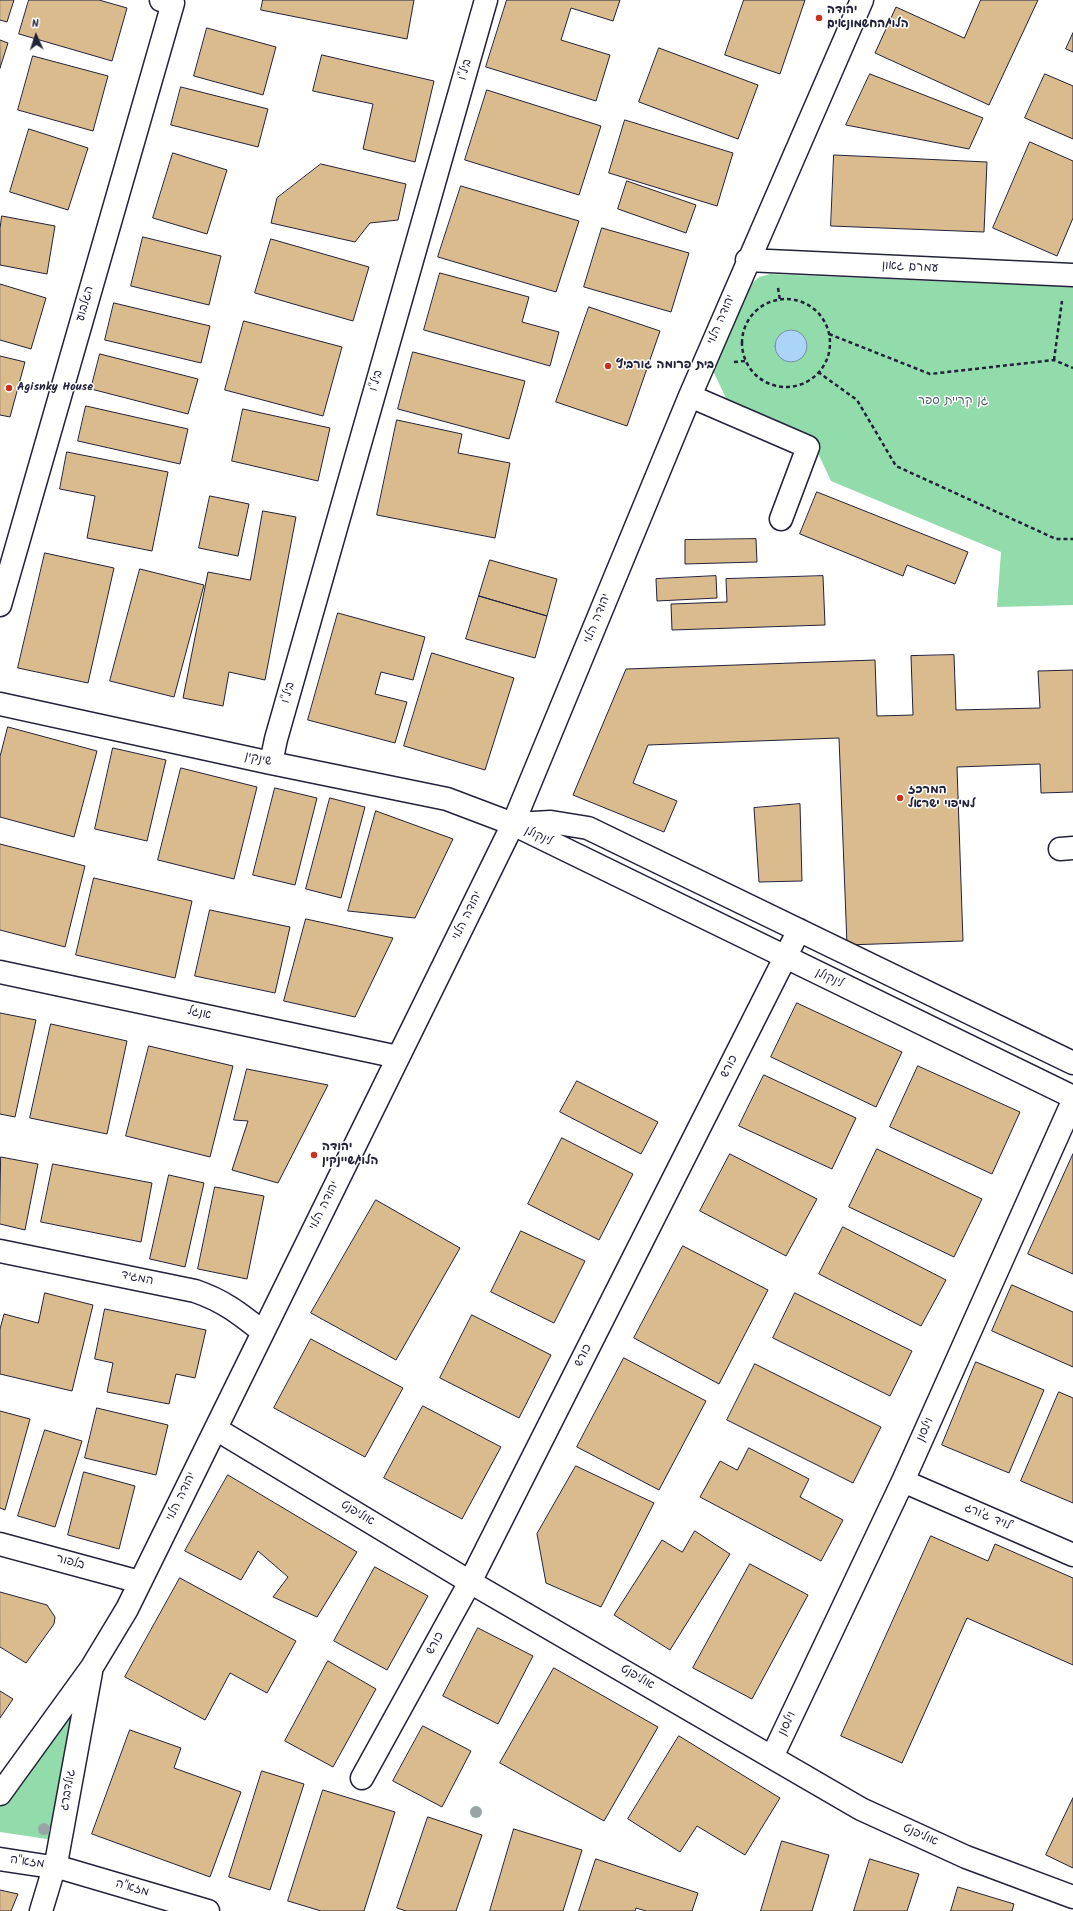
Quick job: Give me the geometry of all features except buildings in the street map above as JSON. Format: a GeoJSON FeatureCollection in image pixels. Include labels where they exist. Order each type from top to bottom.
{"type":"FeatureCollection","features":[{"type":"Feature","properties":{"kind":"street","name":"ביל\"ו"},"geometry":{"type":"LineString","coordinates":[[271,763],[276,739],[486,0]]}},
{"type":"Feature","properties":{"kind":"street","name":"יהודה הלוי"},"geometry":{"type":"LineString","coordinates":[[0,1794],[92,1667],[112,1636],[216,1429],[513,824],[690,396],[862,0]]}},
{"type":"Feature","properties":{"kind":"street","name":"הגלבוע"},"geometry":{"type":"LineString","coordinates":[[0,605],[167,2]]}},
{"type":"Feature","properties":{"kind":"street","name":"עמרם גאון"},"geometry":{"type":"LineString","coordinates":[[748,260],[1069,275]]}},
{"type":"Feature","properties":{"kind":"street"},"geometry":{"type":"LineString","coordinates":[[690,396],[808,447],[781,520]]}},
{"type":"Feature","properties":{"kind":"street","name":"שינקין"},"geometry":{"type":"LineString","coordinates":[[0,704],[271,763],[447,799],[513,824]]}},
{"type":"Feature","properties":{"kind":"street","name":"לינקולן"},"geometry":{"type":"LineString","coordinates":[[513,824],[551,822],[588,828],[1073,1063]]}},
{"type":"Feature","properties":{"kind":"street","name":"לינקולן"},"geometry":{"type":"LineString","coordinates":[[513,824],[1073,1097]]}},
{"type":"Feature","properties":{"kind":"street","name":"כורש"},"geometry":{"type":"LineString","coordinates":[[362,1778],[470,1582],[799,930]]}},
{"type":"Feature","properties":{"kind":"street","name":"אנגל"},"geometry":{"type":"LineString","coordinates":[[0,972],[398,1057]]}},
{"type":"Feature","properties":{"kind":"street","name":"וילסון"},"geometry":{"type":"LineString","coordinates":[[772,1757],[903,1482],[1073,1102]]}},
{"type":"Feature","properties":{"kind":"street","name":"המגיד"},"geometry":{"type":"LineString","coordinates":[[0,1251],[195,1291],[213,1297],[230,1306],[263,1332]]}},
{"type":"Feature","properties":{"kind":"street","name":"אוליפנט"},"geometry":{"type":"LineString","coordinates":[[216,1429],[470,1582],[861,1810],[966,1857],[1073,1897]]}},
{"type":"Feature","properties":{"kind":"street","name":"לויד ג'ורג'"},"geometry":{"type":"LineString","coordinates":[[903,1482],[1073,1556]]}},
{"type":"Feature","properties":{"kind":"street","name":"בלפור"},"geometry":{"type":"LineString","coordinates":[[0,1544],[140,1582]]}},
{"type":"Feature","properties":{"kind":"street","name":"גולדברג"},"geometry":{"type":"LineString","coordinates":[[41,1911],[55,1867],[92,1667]]}},
{"type":"Feature","properties":{"kind":"street","name":"מזא\"ה"},"geometry":{"type":"LineString","coordinates":[[0,1859],[55,1867]]}},
{"type":"Feature","properties":{"kind":"street","name":"מזא''ה"},"geometry":{"type":"LineString","coordinates":[[55,1867],[208,1911]]}},
{"type":"Feature","properties":{"kind":"path"},"geometry":{"type":"LineString","coordinates":[[1054,360],[1069,275]]}},
{"type":"Feature","properties":{"kind":"path"},"geometry":{"type":"LineString","coordinates":[[789,299],[803,303],[815,310],[824,321],[829,334],[830,348],[826,361],[818,372],[808,381],[794,386],[780,386],[766,382],[754,373],[745,361],[741,346],[743,331],[749,318],[760,307],[774,301],[789,299]]}},
{"type":"Feature","properties":{"kind":"path"},"geometry":{"type":"LineString","coordinates":[[829,334],[930,374],[1054,360],[1073,368]]}},
{"type":"Feature","properties":{"kind":"path"},"geometry":{"type":"LineString","coordinates":[[818,372],[857,400],[896,466],[1056,539],[1073,539]]}},
{"type":"Feature","properties":{"kind":"green space","name":"גן קריית ספר"},"geometry":{"type":"Polygon","coordinates":[[[770,274],[1073,287],[1073,605],[997,607],[1001,552],[831,481],[809,434],[728,402],[713,371],[748,287],[759,277],[770,274]]]}},
{"type":"Feature","properties":{"kind":"green space"},"geometry":{"type":"Polygon","coordinates":[[[92,1667],[60,1841],[0,1832],[0,1794],[92,1667]]]}},
{"type":"Feature","properties":{"kind":"water"},"geometry":{"type":"Polygon","coordinates":[[[788,330],[794,330],[803,334],[807,346],[803,358],[794,362],[788,362],[779,358],[775,349],[775,343],[779,334],[788,330]]]}},
{"type":"Feature","properties":{"kind":"place","name":"יהודה הלוי/החשמונאים"},"geometry":{"type":"Point","coordinates":[819,18]}},
{"type":"Feature","properties":{"kind":"place","name":"בית פרומה גורביץ"},"geometry":{"type":"Point","coordinates":[608,366]}},
{"type":"Feature","properties":{"kind":"place","name":"Agisnky House"},"geometry":{"type":"Point","coordinates":[9,388]}},
{"type":"Feature","properties":{"kind":"place","name":"המרכז למיפוי ישראל"},"geometry":{"type":"Point","coordinates":[900,798]}},
{"type":"Feature","properties":{"kind":"place","name":"יהודה הלוי/שיינקין"},"geometry":{"type":"Point","coordinates":[314,1155]}}]}
